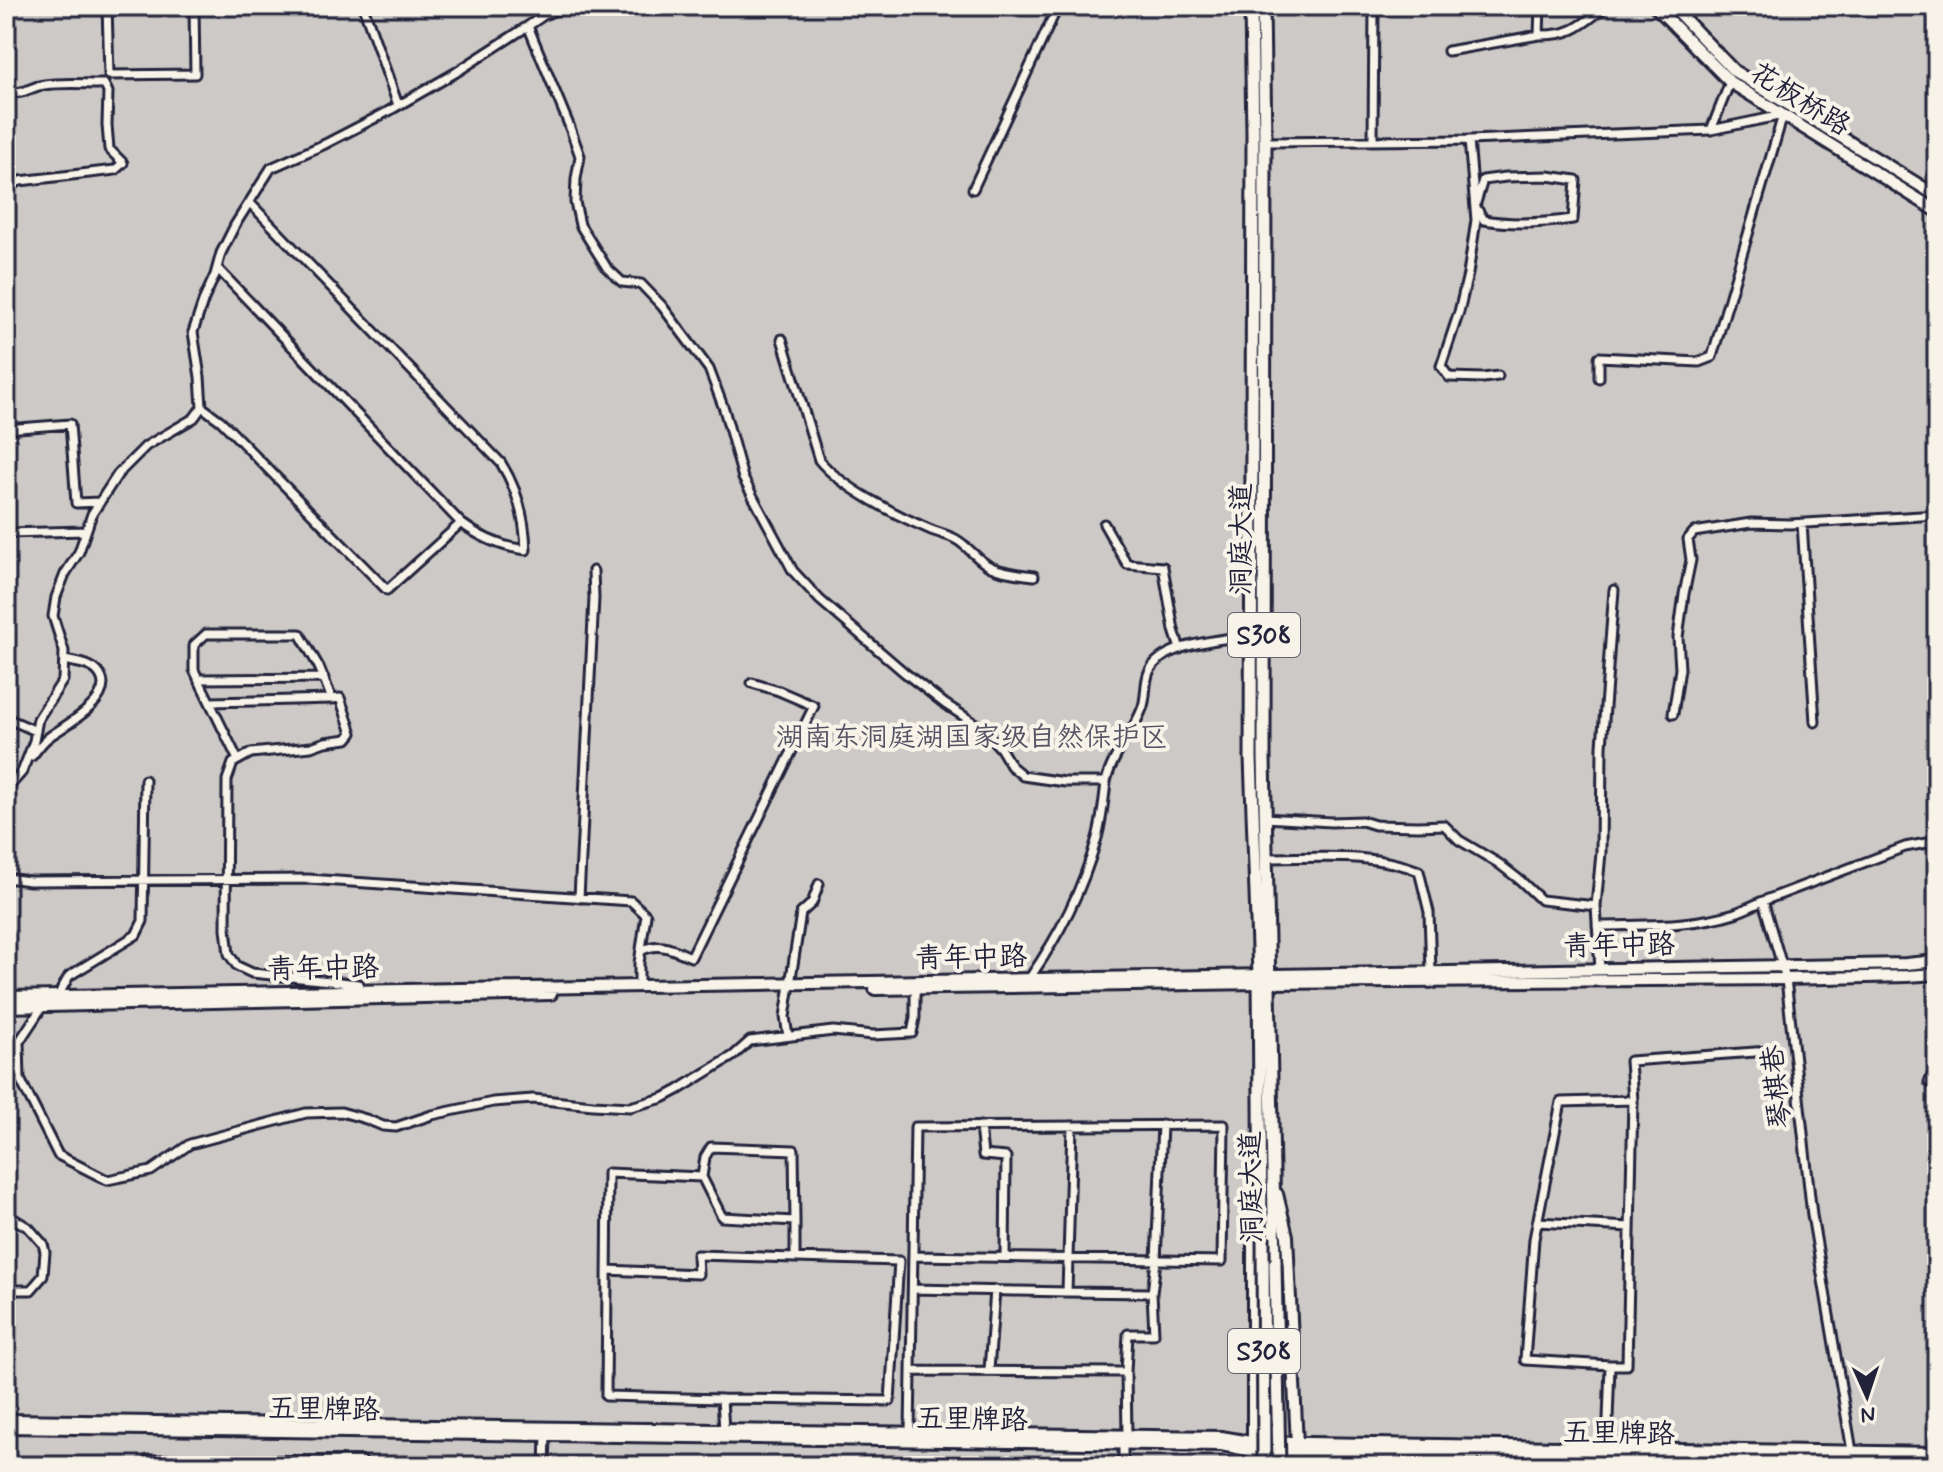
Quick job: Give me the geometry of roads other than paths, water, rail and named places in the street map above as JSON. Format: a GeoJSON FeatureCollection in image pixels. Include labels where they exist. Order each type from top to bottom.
{"type":"FeatureCollection","features":[{"type":"Feature","properties":{"kind":"main road","name":"洞庭大道"},"geometry":{"type":"LineString","coordinates":[[1251,6],[1251,758],[1273,1180],[1279,1466]]}},
{"type":"Feature","properties":{"kind":"main road","name":"洞庭大道"},"geometry":{"type":"LineString","coordinates":[[1263,6],[1266,858],[1260,1185],[1264,1466]]}},
{"type":"Feature","properties":{"kind":"main road","name":"花板桥路"},"geometry":{"type":"LineString","coordinates":[[1655,6],[1730,82],[1937,211]]}},
{"type":"Feature","properties":{"kind":"main road","name":"花板桥路"},"geometry":{"type":"LineString","coordinates":[[1672,6],[1734,71],[1937,196]]}},
{"type":"Feature","properties":{"kind":"main road","name":"青年中路"},"geometry":{"type":"LineString","coordinates":[[1264,979],[1431,972],[1937,961]]}},
{"type":"Feature","properties":{"kind":"main road","name":"青年中路"},"geometry":{"type":"LineString","coordinates":[[6,997],[790,987],[1029,979],[1786,979],[1937,974]]}},
{"type":"Feature","properties":{"kind":"main road"},"geometry":{"type":"LineString","coordinates":[[6,1007],[790,987],[915,988],[1264,979]]}},
{"type":"Feature","properties":{"kind":"main road"},"geometry":{"type":"LineString","coordinates":[[1273,1180],[1287,1236],[1298,1466]]}},
{"type":"Feature","properties":{"kind":"main road"},"geometry":{"type":"LineString","coordinates":[[1253,1466],[1253,1230],[1260,1185]]}},
{"type":"Feature","properties":{"kind":"main road","name":"五里牌路"},"geometry":{"type":"LineString","coordinates":[[6,1420],[910,1433],[1683,1461],[1937,1461]]}},
{"type":"Feature","properties":{"kind":"main road","name":"五里牌路"},"geometry":{"type":"LineString","coordinates":[[6,1427],[1125,1440],[1221,1437],[1252,1445]]}},
{"type":"Feature","properties":{"kind":"main road","name":"五里牌路"},"geometry":{"type":"LineString","coordinates":[[1298,1447],[1607,1447],[1937,1453]]}},
{"type":"Feature","properties":{"kind":"street"},"geometry":{"type":"LineString","coordinates":[[104,84],[109,75],[107,6]]}},
{"type":"Feature","properties":{"kind":"street"},"geometry":{"type":"LineString","coordinates":[[109,75],[195,74],[194,6]]}},
{"type":"Feature","properties":{"kind":"street"},"geometry":{"type":"LineString","coordinates":[[363,6],[398,105]]}},
{"type":"Feature","properties":{"kind":"street"},"geometry":{"type":"LineString","coordinates":[[6,790],[22,772],[34,741],[38,719],[63,680],[64,651],[53,616],[65,574],[79,552],[92,514],[118,474],[146,446],[194,418],[202,407],[193,332],[221,253],[271,168],[325,144],[398,105],[455,73],[544,15],[565,6]]}},
{"type":"Feature","properties":{"kind":"street"},"geometry":{"type":"LineString","coordinates":[[973,189],[1058,6]]}},
{"type":"Feature","properties":{"kind":"street"},"geometry":{"type":"LineString","coordinates":[[1373,141],[1374,6]]}},
{"type":"Feature","properties":{"kind":"street"},"geometry":{"type":"LineString","coordinates":[[1539,35],[1540,6]]}},
{"type":"Feature","properties":{"kind":"street"},"geometry":{"type":"LineString","coordinates":[[1448,51],[1578,29],[1606,6]]}},
{"type":"Feature","properties":{"kind":"street"},"geometry":{"type":"LineString","coordinates":[[528,26],[580,156],[575,202],[580,225],[607,268],[622,282],[641,284],[662,306],[709,369],[743,478],[793,571],[820,600],[905,673],[982,728],[1011,766],[1023,776],[1065,782],[1106,782]]}},
{"type":"Feature","properties":{"kind":"street"},"geometry":{"type":"LineString","coordinates":[[1711,130],[1730,82]]}},
{"type":"Feature","properties":{"kind":"street"},"geometry":{"type":"LineString","coordinates":[[6,91],[28,92],[36,86],[47,84],[104,84]]}},
{"type":"Feature","properties":{"kind":"street"},"geometry":{"type":"LineString","coordinates":[[6,187],[20,181],[115,170],[123,163],[109,149],[108,92],[104,84]]}},
{"type":"Feature","properties":{"kind":"street"},"geometry":{"type":"LineString","coordinates":[[1265,142],[1469,140],[1711,130],[1783,115],[1712,357],[1699,362],[1599,357],[1599,378]]}},
{"type":"Feature","properties":{"kind":"street"},"geometry":{"type":"LineString","coordinates":[[1469,140],[1476,220],[1459,312],[1441,366],[1449,377],[1498,376]]}},
{"type":"Feature","properties":{"kind":"street"},"geometry":{"type":"LineString","coordinates":[[1548,176],[1576,180],[1573,219],[1500,223],[1484,220],[1475,206],[1483,180],[1548,176]]}},
{"type":"Feature","properties":{"kind":"street"},"geometry":{"type":"LineString","coordinates":[[217,268],[461,523],[495,543],[526,550],[517,493],[501,463],[250,203]]}},
{"type":"Feature","properties":{"kind":"street"},"geometry":{"type":"LineString","coordinates":[[782,339],[819,460],[825,467],[885,507],[927,529],[959,541],[992,567],[1034,576]]}},
{"type":"Feature","properties":{"kind":"street"},"geometry":{"type":"LineString","coordinates":[[202,407],[221,421],[387,590],[461,523]]}},
{"type":"Feature","properties":{"kind":"street"},"geometry":{"type":"LineString","coordinates":[[6,429],[70,424],[76,503],[100,502]]}},
{"type":"Feature","properties":{"kind":"street"},"geometry":{"type":"LineString","coordinates":[[1673,714],[1680,669],[1678,637],[1691,560],[1688,539],[1694,532],[1751,523],[1937,515]]}},
{"type":"Feature","properties":{"kind":"street"},"geometry":{"type":"LineString","coordinates":[[1802,523],[1815,722]]}},
{"type":"Feature","properties":{"kind":"street"},"geometry":{"type":"LineString","coordinates":[[1104,524],[1127,564],[1163,567],[1180,649]]}},
{"type":"Feature","properties":{"kind":"street"},"geometry":{"type":"LineString","coordinates":[[6,533],[86,531]]}},
{"type":"Feature","properties":{"kind":"street"},"geometry":{"type":"LineString","coordinates":[[579,898],[593,630],[593,571]]}},
{"type":"Feature","properties":{"kind":"street"},"geometry":{"type":"LineString","coordinates":[[1600,969],[1596,906],[1601,853],[1602,746],[1614,590]]}},
{"type":"Feature","properties":{"kind":"street"},"geometry":{"type":"LineString","coordinates":[[238,760],[194,670],[194,645],[206,634],[300,634],[332,699]]}},
{"type":"Feature","properties":{"kind":"street"},"geometry":{"type":"LineString","coordinates":[[1029,979],[1054,942],[1079,893],[1098,835],[1110,766],[1143,708],[1147,676],[1155,662],[1170,652],[1195,644],[1251,635]]}},
{"type":"Feature","properties":{"kind":"street"},"geometry":{"type":"LineString","coordinates":[[25,764],[46,739],[68,725],[102,695],[104,683],[98,671],[64,660]]}},
{"type":"Feature","properties":{"kind":"street"},"geometry":{"type":"LineString","coordinates":[[198,679],[324,678]]}},
{"type":"Feature","properties":{"kind":"street"},"geometry":{"type":"LineString","coordinates":[[641,951],[663,945],[691,957],[814,706],[752,683]]}},
{"type":"Feature","properties":{"kind":"street"},"geometry":{"type":"LineString","coordinates":[[210,702],[340,698],[352,733],[347,739],[311,747],[251,753],[233,763],[227,780],[226,929],[229,954],[237,966],[252,973],[359,984],[362,991]]}},
{"type":"Feature","properties":{"kind":"street"},"geometry":{"type":"LineString","coordinates":[[6,718],[36,731]]}},
{"type":"Feature","properties":{"kind":"street"},"geometry":{"type":"LineString","coordinates":[[58,996],[69,976],[136,935],[143,921],[145,780]]}},
{"type":"Feature","properties":{"kind":"street"},"geometry":{"type":"LineString","coordinates":[[1265,818],[1362,821],[1375,825],[1444,825],[1459,840],[1498,863],[1541,900],[1596,906]]}},
{"type":"Feature","properties":{"kind":"street"},"geometry":{"type":"LineString","coordinates":[[1597,926],[1671,923],[1735,913],[1905,847],[1937,841]]}},
{"type":"Feature","properties":{"kind":"street"},"geometry":{"type":"LineString","coordinates":[[1266,858],[1377,860],[1402,864],[1419,871],[1429,912],[1431,972]]}},
{"type":"Feature","properties":{"kind":"street"},"geometry":{"type":"LineString","coordinates":[[6,878],[30,881],[308,879],[631,901],[646,915],[639,980]]}},
{"type":"Feature","properties":{"kind":"street"},"geometry":{"type":"LineString","coordinates":[[788,1036],[785,1017],[801,913],[812,903],[819,884]]}},
{"type":"Feature","properties":{"kind":"street","name":"琴棋巷"},"geometry":{"type":"LineString","coordinates":[[1763,901],[1786,979],[1812,1215],[1852,1451]]}},
{"type":"Feature","properties":{"kind":"street"},"geometry":{"type":"LineString","coordinates":[[42,1007],[19,1042],[20,1079],[58,1155],[107,1180],[151,1171],[190,1144],[306,1113],[341,1112],[383,1126],[396,1127],[432,1115],[493,1102],[533,1099],[630,1107],[663,1098],[678,1090],[733,1056],[750,1041],[833,1031],[873,1035],[912,1033],[915,988]]}},
{"type":"Feature","properties":{"kind":"street"},"geometry":{"type":"LineString","coordinates":[[1633,1100],[1561,1102],[1534,1239],[1525,1360],[1627,1365],[1633,1100],[1630,1061],[1769,1051]]}},
{"type":"Feature","properties":{"kind":"street"},"geometry":{"type":"LineString","coordinates":[[1937,1067],[1929,1082],[1937,1085]]}},
{"type":"Feature","properties":{"kind":"street"},"geometry":{"type":"LineString","coordinates":[[1123,1466],[1128,1334],[1154,1334],[1152,1293],[1162,1125]]}},
{"type":"Feature","properties":{"kind":"street"},"geometry":{"type":"LineString","coordinates":[[910,1433],[915,1127],[1224,1125],[1222,1261],[913,1256]]}},
{"type":"Feature","properties":{"kind":"street"},"geometry":{"type":"LineString","coordinates":[[980,1126],[983,1155],[1006,1157],[1005,1257]]}},
{"type":"Feature","properties":{"kind":"street"},"geometry":{"type":"LineString","coordinates":[[1067,1292],[1072,1126]]}},
{"type":"Feature","properties":{"kind":"street"},"geometry":{"type":"LineString","coordinates":[[795,1221],[722,1217],[702,1177],[705,1157],[711,1147],[794,1150],[795,1221],[795,1258]]}},
{"type":"Feature","properties":{"kind":"street"},"geometry":{"type":"LineString","coordinates":[[607,1270],[698,1274],[697,1255],[899,1261],[890,1401],[606,1396],[607,1270],[608,1173],[702,1177]]}},
{"type":"Feature","properties":{"kind":"street"},"geometry":{"type":"LineString","coordinates":[[6,1214],[29,1228],[39,1238],[45,1252],[43,1276],[31,1290],[6,1290]]}},
{"type":"Feature","properties":{"kind":"street"},"geometry":{"type":"LineString","coordinates":[[1537,1222],[1630,1227]]}},
{"type":"Feature","properties":{"kind":"street"},"geometry":{"type":"LineString","coordinates":[[913,1289],[1152,1293]]}},
{"type":"Feature","properties":{"kind":"street"},"geometry":{"type":"LineString","coordinates":[[989,1370],[995,1290]]}},
{"type":"Feature","properties":{"kind":"street"},"geometry":{"type":"LineString","coordinates":[[1607,1447],[1610,1365]]}},
{"type":"Feature","properties":{"kind":"street"},"geometry":{"type":"LineString","coordinates":[[911,1371],[1126,1372]]}},
{"type":"Feature","properties":{"kind":"street"},"geometry":{"type":"LineString","coordinates":[[722,1399],[724,1430]]}},
{"type":"Feature","properties":{"kind":"street"},"geometry":{"type":"LineString","coordinates":[[545,1466],[546,1435]]}},
{"type":"Feature","properties":{"kind":"street"},"geometry":{"type":"LineString","coordinates":[[148,1466],[149,1460],[362,1461],[362,1466]]}},
{"type":"Feature","properties":{"kind":"park label","name":"湖南东洞庭湖国家级自然保护区"},"geometry":{"type":"Point","coordinates":[972,736]}}]}
